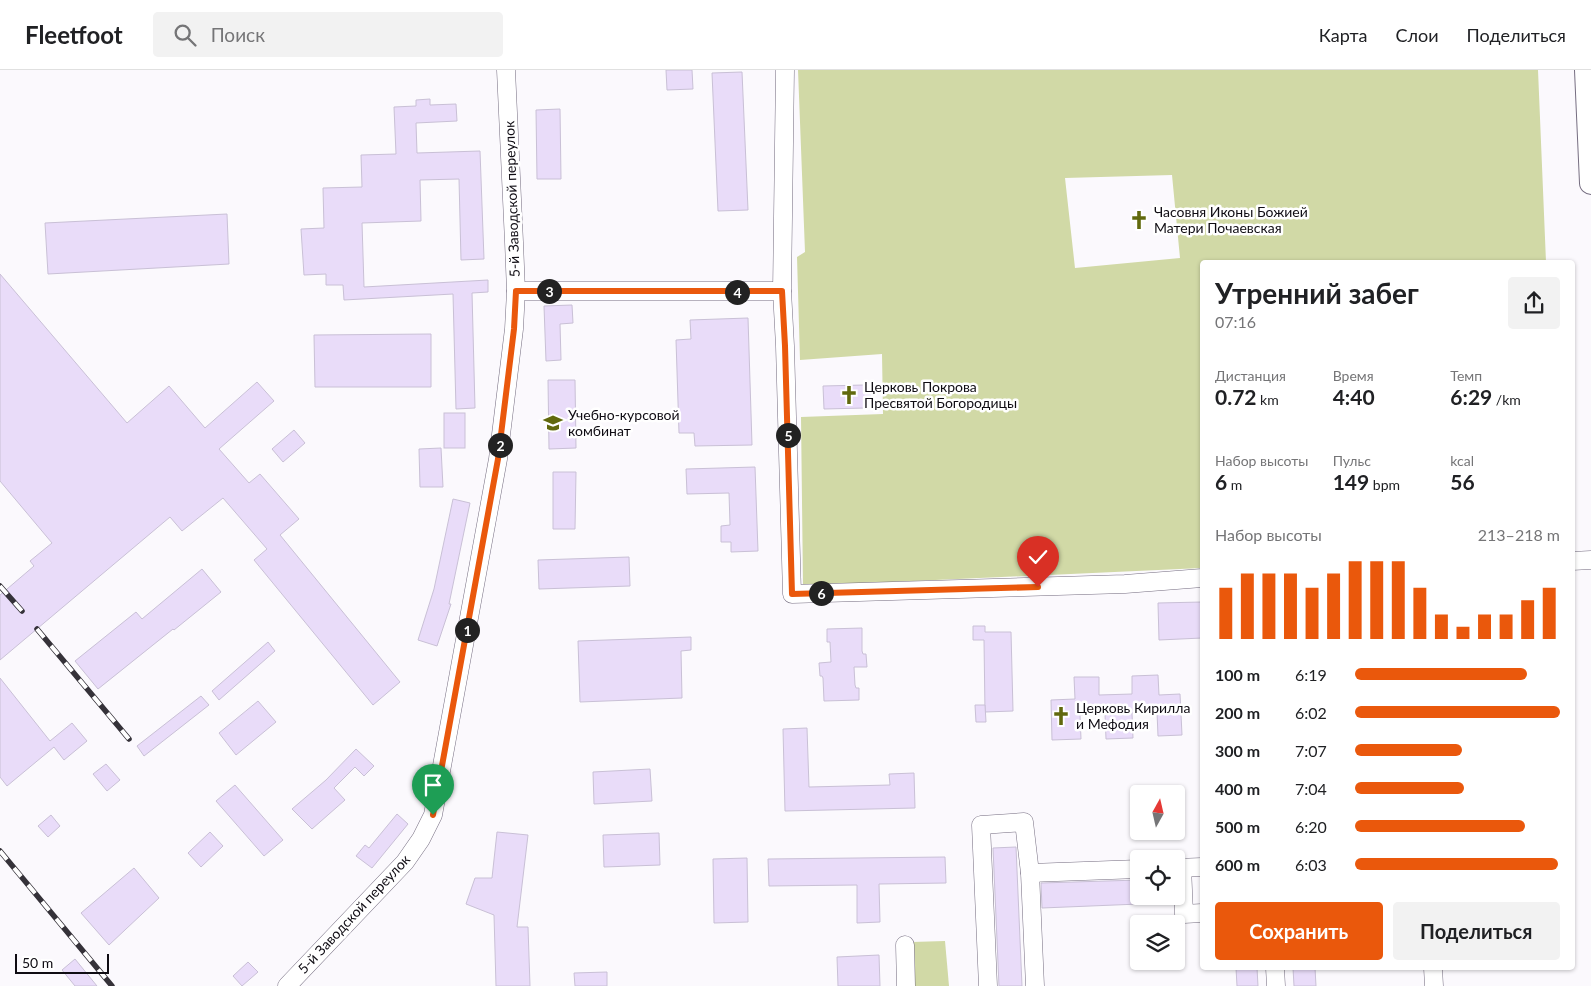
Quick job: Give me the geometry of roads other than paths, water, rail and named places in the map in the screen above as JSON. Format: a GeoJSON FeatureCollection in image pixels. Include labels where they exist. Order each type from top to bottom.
{"type":"FeatureCollection","features":[{"type":"Feature","properties":{"kind":"main road"},"geometry":{"type":"LineString","coordinates":[[1586,70],[1591,183]]}},
{"type":"Feature","properties":{"kind":"street","name":"5-й Заводской переулок"},"geometry":{"type":"LineString","coordinates":[[287,986],[405,862],[421,839],[433,815],[498,459],[514,329],[516,291],[506,70]]}},
{"type":"Feature","properties":{"kind":"street"},"geometry":{"type":"LineString","coordinates":[[785,70],[782,291],[792,594],[1125,584],[1200,578]]}},
{"type":"Feature","properties":{"kind":"street"},"geometry":{"type":"LineString","coordinates":[[516,291],[782,291]]}},
{"type":"Feature","properties":{"kind":"street"},"geometry":{"type":"LineString","coordinates":[[1575,561],[1591,560]]}},
{"type":"Feature","properties":{"kind":"street"},"geometry":{"type":"LineString","coordinates":[[988,986],[981,825],[1024,822],[1030,874],[1035,986]]}},
{"type":"Feature","properties":{"kind":"street"},"geometry":{"type":"LineString","coordinates":[[1185,868],[1200,867]]}},
{"type":"Feature","properties":{"kind":"street"},"geometry":{"type":"LineString","coordinates":[[1030,874],[1130,869]]}},
{"type":"Feature","properties":{"kind":"street"},"geometry":{"type":"LineString","coordinates":[[1183,905],[1184,914],[1200,913]]}},
{"type":"Feature","properties":{"kind":"street"},"geometry":{"type":"LineString","coordinates":[[905,945],[906,986]]}},
{"type":"Feature","properties":{"kind":"street"},"geometry":{"type":"LineString","coordinates":[[1275,970],[1276,986]]}},
{"type":"Feature","properties":{"kind":"street"},"geometry":{"type":"LineString","coordinates":[[1433,970],[1434,986]]}},
{"type":"Feature","properties":{"kind":"railway"},"geometry":{"type":"LineString","coordinates":[[0,586],[22,611]]}},
{"type":"Feature","properties":{"kind":"railway"},"geometry":{"type":"LineString","coordinates":[[37,629],[129,739]]}},
{"type":"Feature","properties":{"kind":"railway"},"geometry":{"type":"LineString","coordinates":[[0,851],[112,986]]}},
{"type":"Feature","properties":{"kind":"place","name":"Часовня Иконы Божией Матери Почаевская"},"geometry":{"type":"Point","coordinates":[1139,220]}},
{"type":"Feature","properties":{"kind":"place","name":"Церковь Покрова Пресвятой Богородицы"},"geometry":{"type":"Point","coordinates":[849,395]}},
{"type":"Feature","properties":{"kind":"place","name":"Учебно-курсовой комбинат"},"geometry":{"type":"Point","coordinates":[553,423]}},
{"type":"Feature","properties":{"kind":"place","name":"Церковь Кирилла и Мефодия"},"geometry":{"type":"Point","coordinates":[1061,716]}}]}
